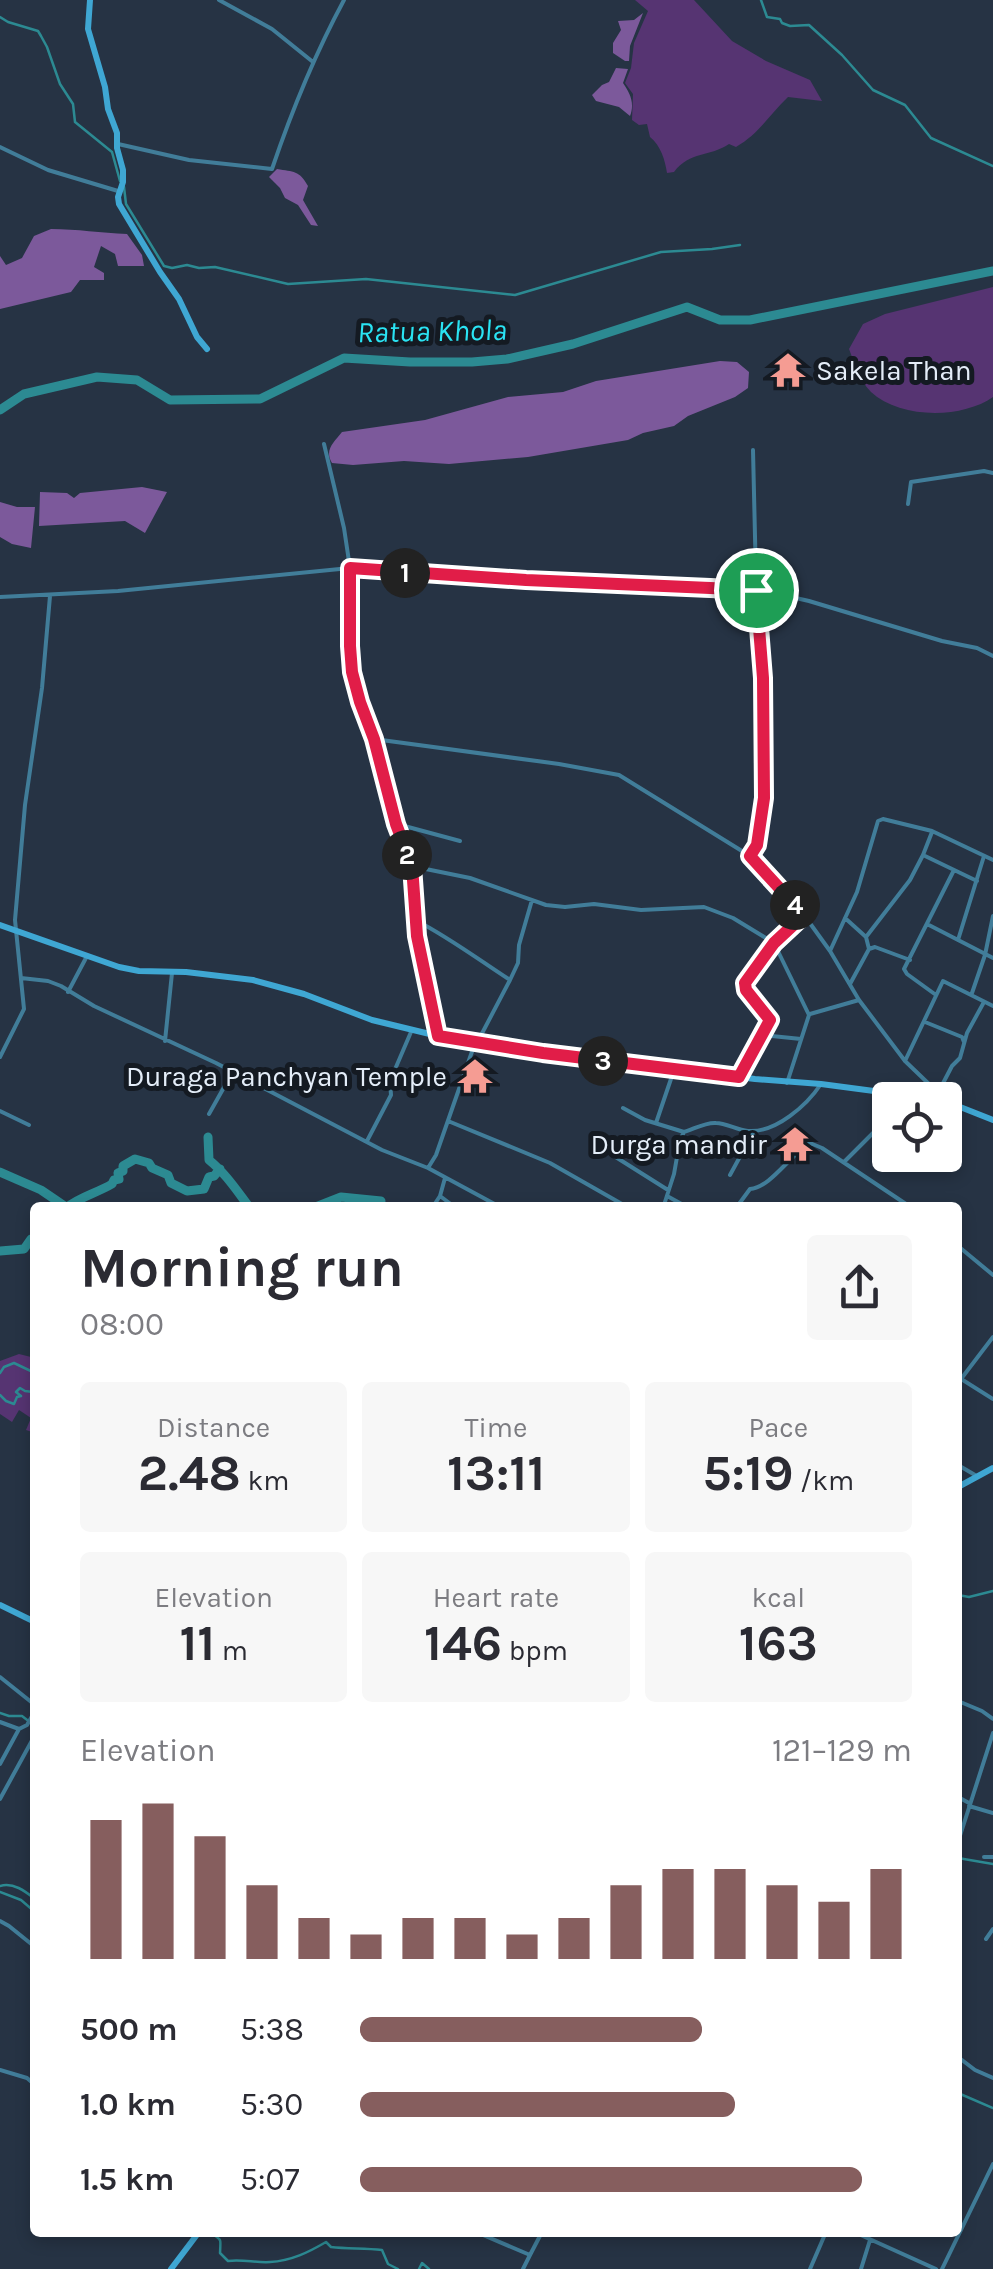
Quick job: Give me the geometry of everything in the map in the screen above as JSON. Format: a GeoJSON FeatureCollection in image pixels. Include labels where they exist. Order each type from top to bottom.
{"type":"FeatureCollection","features":[{"type":"Feature","properties":{"kind":"street"},"geometry":{"type":"LineString","coordinates":[[90,0],[88,29],[124,177],[118,191],[119,204],[179,299],[196,337],[207,349]]}},
{"type":"Feature","properties":{"kind":"street"},"geometry":{"type":"LineString","coordinates":[[219,0],[272,29],[312,62]]}},
{"type":"Feature","properties":{"kind":"street"},"geometry":{"type":"LineString","coordinates":[[117,144],[189,160],[272,168],[312,62],[344,0]]}},
{"type":"Feature","properties":{"kind":"street"},"geometry":{"type":"LineString","coordinates":[[0,147],[48,170],[118,191]]}},
{"type":"Feature","properties":{"kind":"street"},"geometry":{"type":"LineString","coordinates":[[324,444],[350,568],[352,672],[412,866],[417,936],[438,1036]]}},
{"type":"Feature","properties":{"kind":"street"},"geometry":{"type":"LineString","coordinates":[[750,856],[757,845],[764,798],[763,678],[752,450]]}},
{"type":"Feature","properties":{"kind":"street"},"geometry":{"type":"LineString","coordinates":[[908,504],[910,482],[993,473]]}},
{"type":"Feature","properties":{"kind":"street"},"geometry":{"type":"LineString","coordinates":[[0,597],[50,596],[350,568],[756,590],[809,601],[977,648],[993,656]]}},
{"type":"Feature","properties":{"kind":"street"},"geometry":{"type":"LineString","coordinates":[[0,1057],[24,1009],[14,920],[50,596]]}},
{"type":"Feature","properties":{"kind":"street"},"geometry":{"type":"LineString","coordinates":[[374,739],[619,775],[750,856],[804,915],[850,988],[905,1060],[928,1082]]}},
{"type":"Feature","properties":{"kind":"street"},"geometry":{"type":"LineString","coordinates":[[830,951],[857,892],[878,821],[935,832],[993,860]]}},
{"type":"Feature","properties":{"kind":"street"},"geometry":{"type":"LineString","coordinates":[[396,824],[460,842]]}},
{"type":"Feature","properties":{"kind":"street"},"geometry":{"type":"LineString","coordinates":[[866,937],[910,880],[935,832]]}},
{"type":"Feature","properties":{"kind":"street"},"geometry":{"type":"LineString","coordinates":[[923,855],[977,880]]}},
{"type":"Feature","properties":{"kind":"street"},"geometry":{"type":"LineString","coordinates":[[958,940],[984,856]]}},
{"type":"Feature","properties":{"kind":"street"},"geometry":{"type":"LineString","coordinates":[[412,866],[470,878],[546,905],[594,904],[642,910],[704,907],[733,918],[774,943],[809,1014],[787,1082]]}},
{"type":"Feature","properties":{"kind":"street"},"geometry":{"type":"LineString","coordinates":[[936,995],[905,972],[954,870]]}},
{"type":"Feature","properties":{"kind":"street"},"geometry":{"type":"LineString","coordinates":[[428,1168],[476,1043],[518,963],[532,900]]}},
{"type":"Feature","properties":{"kind":"street"},"geometry":{"type":"LineString","coordinates":[[739,1077],[770,1020],[746,990],[745,983],[774,943],[804,915]]}},
{"type":"Feature","properties":{"kind":"street"},"geometry":{"type":"LineString","coordinates":[[971,994],[986,955],[993,916]]}},
{"type":"Feature","properties":{"kind":"street"},"geometry":{"type":"LineString","coordinates":[[845,918],[866,937],[870,949]]}},
{"type":"Feature","properties":{"kind":"street"},"geometry":{"type":"LineString","coordinates":[[417,921],[510,980]]}},
{"type":"Feature","properties":{"kind":"street"},"geometry":{"type":"LineString","coordinates":[[927,924],[993,958]]}},
{"type":"Feature","properties":{"kind":"street"},"geometry":{"type":"LineString","coordinates":[[0,925],[140,971],[192,972],[252,980],[304,994],[372,1020],[438,1036],[872,1092]]}},
{"type":"Feature","properties":{"kind":"street"},"geometry":{"type":"LineString","coordinates":[[850,988],[874,947],[910,960]]}},
{"type":"Feature","properties":{"kind":"street"},"geometry":{"type":"LineString","coordinates":[[68,992],[88,956]]}},
{"type":"Feature","properties":{"kind":"street"},"geometry":{"type":"LineString","coordinates":[[165,1041],[172,972]]}},
{"type":"Feature","properties":{"kind":"street"},"geometry":{"type":"LineString","coordinates":[[21,978],[61,986],[491,1202]]}},
{"type":"Feature","properties":{"kind":"street"},"geometry":{"type":"LineString","coordinates":[[905,1060],[943,982],[993,1006]]}},
{"type":"Feature","properties":{"kind":"street"},"geometry":{"type":"LineString","coordinates":[[809,1014],[859,1000]]}},
{"type":"Feature","properties":{"kind":"street"},"geometry":{"type":"LineString","coordinates":[[945,1082],[984,1002]]}},
{"type":"Feature","properties":{"kind":"street"},"geometry":{"type":"LineString","coordinates":[[925,1022],[962,1036],[965,1045]]}},
{"type":"Feature","properties":{"kind":"street"},"geometry":{"type":"LineString","coordinates":[[367,1141],[392,1093],[390,1080],[412,1030]]}},
{"type":"Feature","properties":{"kind":"street"},"geometry":{"type":"LineString","coordinates":[[762,1035],[801,1038]]}},
{"type":"Feature","properties":{"kind":"street"},"geometry":{"type":"LineString","coordinates":[[656,1123],[674,1069]]}},
{"type":"Feature","properties":{"kind":"street"},"geometry":{"type":"LineString","coordinates":[[208,1114],[232,1073]]}},
{"type":"Feature","properties":{"kind":"street"},"geometry":{"type":"LineString","coordinates":[[623,1108],[645,1120],[684,1132],[718,1122],[754,1131],[790,1115],[811,1099],[821,1084]]}},
{"type":"Feature","properties":{"kind":"street"},"geometry":{"type":"LineString","coordinates":[[962,1108],[993,1120]]}},
{"type":"Feature","properties":{"kind":"street"},"geometry":{"type":"LineString","coordinates":[[0,1112],[29,1125]]}},
{"type":"Feature","properties":{"kind":"street"},"geometry":{"type":"LineString","coordinates":[[448,1121],[550,1163],[618,1202]]}},
{"type":"Feature","properties":{"kind":"street"},"geometry":{"type":"LineString","coordinates":[[730,1174],[754,1131]]}},
{"type":"Feature","properties":{"kind":"street"},"geometry":{"type":"LineString","coordinates":[[665,1202],[684,1132]]}},
{"type":"Feature","properties":{"kind":"street"},"geometry":{"type":"LineString","coordinates":[[844,1162],[872,1134]]}},
{"type":"Feature","properties":{"kind":"street"},"geometry":{"type":"LineString","coordinates":[[740,1202],[750,1189],[763,1186],[806,1145],[814,1143],[903,1202]]}},
{"type":"Feature","properties":{"kind":"street"},"geometry":{"type":"LineString","coordinates":[[614,1156],[681,1202]]}},
{"type":"Feature","properties":{"kind":"street"},"geometry":{"type":"LineString","coordinates":[[436,1202],[445,1178]]}},
{"type":"Feature","properties":{"kind":"street"},"geometry":{"type":"LineString","coordinates":[[440,1196],[448,1202]]}},
{"type":"Feature","properties":{"kind":"street"},"geometry":{"type":"LineString","coordinates":[[962,1249],[993,1275]]}},
{"type":"Feature","properties":{"kind":"street"},"geometry":{"type":"LineString","coordinates":[[962,1375],[993,1336]]}},
{"type":"Feature","properties":{"kind":"street"},"geometry":{"type":"LineString","coordinates":[[962,1379],[993,1399]]}},
{"type":"Feature","properties":{"kind":"street"},"geometry":{"type":"LineString","coordinates":[[962,1467],[978,1476]]}},
{"type":"Feature","properties":{"kind":"street"},"geometry":{"type":"LineString","coordinates":[[962,1484],[993,1468]]}},
{"type":"Feature","properties":{"kind":"street"},"geometry":{"type":"LineString","coordinates":[[0,1605],[30,1620]]}},
{"type":"Feature","properties":{"kind":"street"},"geometry":{"type":"LineString","coordinates":[[0,1677],[30,1704]]}},
{"type":"Feature","properties":{"kind":"street"},"geometry":{"type":"LineString","coordinates":[[962,1703],[993,1719]]}},
{"type":"Feature","properties":{"kind":"street"},"geometry":{"type":"LineString","coordinates":[[0,1764],[30,1717]]}},
{"type":"Feature","properties":{"kind":"street"},"geometry":{"type":"LineString","coordinates":[[0,1722],[19,1729]]}},
{"type":"Feature","properties":{"kind":"street"},"geometry":{"type":"LineString","coordinates":[[962,1827],[993,1733]]}},
{"type":"Feature","properties":{"kind":"street"},"geometry":{"type":"LineString","coordinates":[[0,1799],[30,1744]]}},
{"type":"Feature","properties":{"kind":"street"},"geometry":{"type":"LineString","coordinates":[[962,1800],[993,1813]]}},
{"type":"Feature","properties":{"kind":"street"},"geometry":{"type":"LineString","coordinates":[[984,1857],[993,1857]]}},
{"type":"Feature","properties":{"kind":"street"},"geometry":{"type":"LineString","coordinates":[[0,1921],[30,1943]]}},
{"type":"Feature","properties":{"kind":"street"},"geometry":{"type":"LineString","coordinates":[[986,1939],[993,1929]]}},
{"type":"Feature","properties":{"kind":"street"},"geometry":{"type":"LineString","coordinates":[[962,2060],[993,2078]]}},
{"type":"Feature","properties":{"kind":"street"},"geometry":{"type":"LineString","coordinates":[[0,2070],[30,2080]]}},
{"type":"Feature","properties":{"kind":"street"},"geometry":{"type":"LineString","coordinates":[[962,2224],[993,2164]]}},
{"type":"Feature","properties":{"kind":"street"},"geometry":{"type":"LineString","coordinates":[[171,2269],[196,2237]]}},
{"type":"Feature","properties":{"kind":"street"},"geometry":{"type":"LineString","coordinates":[[488,2237],[530,2255]]}},
{"type":"Feature","properties":{"kind":"street"},"geometry":{"type":"LineString","coordinates":[[524,2269],[539,2237]]}},
{"type":"Feature","properties":{"kind":"street"},"geometry":{"type":"LineString","coordinates":[[810,2269],[824,2237]]}},
{"type":"Feature","properties":{"kind":"street"},"geometry":{"type":"LineString","coordinates":[[864,2237],[939,2269],[955,2237]]}},
{"type":"Feature","properties":{"kind":"street"},"geometry":{"type":"LineString","coordinates":[[861,2269],[870,2240]]}},
{"type":"Feature","properties":{"kind":"shaded area"},"geometry":{"type":"Polygon","coordinates":[[[635,0],[694,0],[732,41],[810,80],[822,101],[788,97],[744,142],[693,157],[667,173],[647,124],[639,125],[632,120],[633,94],[625,83],[634,43],[648,11],[635,0]]]}},
{"type":"Feature","properties":{"kind":"shaded area"},"geometry":{"type":"Polygon","coordinates":[[[643,13],[630,46],[629,61],[625,61],[613,53],[613,43],[621,30],[618,21],[634,20],[643,13]]]}},
{"type":"Feature","properties":{"kind":"shaded area"},"geometry":{"type":"Polygon","coordinates":[[[616,68],[628,69],[623,83],[631,98],[630,116],[619,107],[596,101],[592,95],[609,82],[616,68]]]}},
{"type":"Feature","properties":{"kind":"shaded area"},"geometry":{"type":"Polygon","coordinates":[[[277,169],[296,173],[305,181],[308,186],[303,200],[318,226],[311,225],[298,205],[285,198],[269,177],[277,169]]]}},
{"type":"Feature","properties":{"kind":"shaded area"},"geometry":{"type":"Polygon","coordinates":[[[51,229],[127,234],[142,255],[144,266],[118,266],[115,254],[101,246],[94,267],[104,273],[104,280],[80,280],[71,292],[0,309],[0,256],[6,265],[22,258],[34,236],[51,229]]]}},
{"type":"Feature","properties":{"kind":"shaded area"},"geometry":{"type":"Polygon","coordinates":[[[993,287],[993,397],[965,409],[931,413],[898,407],[871,392],[849,349],[863,324],[885,314],[993,287]]]}},
{"type":"Feature","properties":{"kind":"shaded area"},"geometry":{"type":"Polygon","coordinates":[[[720,361],[737,362],[749,372],[748,388],[674,426],[628,440],[528,457],[449,464],[404,461],[353,465],[332,463],[329,454],[342,432],[425,420],[508,397],[563,392],[596,381],[720,361]]]}},
{"type":"Feature","properties":{"kind":"shaded area"},"geometry":{"type":"Polygon","coordinates":[[[142,487],[167,492],[145,533],[125,521],[39,526],[40,492],[67,493],[74,498],[80,493],[142,487]]]}},
{"type":"Feature","properties":{"kind":"shaded area"},"geometry":{"type":"Polygon","coordinates":[[[0,502],[35,507],[31,548],[0,537],[0,502]]]}},
{"type":"Feature","properties":{"kind":"shaded area"},"geometry":{"type":"Polygon","coordinates":[[[19,1354],[30,1357],[30,1417],[19,1410],[12,1422],[0,1414],[0,1361],[19,1354]]]}},
{"type":"Feature","properties":{"kind":"waterway"},"geometry":{"type":"LineString","coordinates":[[761,0],[767,17],[790,26],[809,25],[873,90],[905,105],[931,138],[993,166]]}},
{"type":"Feature","properties":{"kind":"waterway"},"geometry":{"type":"LineString","coordinates":[[0,17],[38,31],[60,84],[73,104],[75,122],[112,152],[120,181]]}},
{"type":"Feature","properties":{"kind":"waterway"},"geometry":{"type":"LineString","coordinates":[[124,187],[126,204],[164,266],[215,267],[288,284],[366,279],[515,295],[661,252],[740,245]]}},
{"type":"Feature","properties":{"kind":"waterway","name":"Ratua Khola"},"geometry":{"type":"LineString","coordinates":[[0,410],[24,394],[97,377],[137,380],[170,400],[260,399],[344,358],[410,362],[507,359],[573,344],[687,307],[720,320],[750,320],[993,271]]}},
{"type":"Feature","properties":{"kind":"waterway"},"geometry":{"type":"LineString","coordinates":[[208,1137],[209,1160],[246,1202]]}},
{"type":"Feature","properties":{"kind":"waterway"},"geometry":{"type":"LineString","coordinates":[[75,1202],[119,1179],[123,1166],[135,1159],[149,1163],[168,1175],[171,1183],[187,1191],[204,1189],[209,1177],[220,1169]]}},
{"type":"Feature","properties":{"kind":"waterway"},"geometry":{"type":"LineString","coordinates":[[0,1172],[59,1202]]}},
{"type":"Feature","properties":{"kind":"waterway"},"geometry":{"type":"LineString","coordinates":[[328,1202],[341,1197],[381,1201]]}},
{"type":"Feature","properties":{"kind":"waterway"},"geometry":{"type":"LineString","coordinates":[[0,1251],[24,1249],[30,1240]]}},
{"type":"Feature","properties":{"kind":"waterway"},"geometry":{"type":"LineString","coordinates":[[0,1373],[14,1363],[30,1371]]}},
{"type":"Feature","properties":{"kind":"waterway"},"geometry":{"type":"LineString","coordinates":[[0,1395],[14,1404],[21,1396],[16,1392],[20,1388],[30,1392]]}},
{"type":"Feature","properties":{"kind":"waterway"},"geometry":{"type":"LineString","coordinates":[[962,1596],[993,1591]]}},
{"type":"Feature","properties":{"kind":"waterway"},"geometry":{"type":"LineString","coordinates":[[0,1713],[22,1716],[30,1722]]}},
{"type":"Feature","properties":{"kind":"waterway"},"geometry":{"type":"LineString","coordinates":[[962,1859],[993,1864]]}},
{"type":"Feature","properties":{"kind":"waterway"},"geometry":{"type":"LineString","coordinates":[[0,1886],[14,1886],[30,1895]]}},
{"type":"Feature","properties":{"kind":"waterway"},"geometry":{"type":"LineString","coordinates":[[0,1892],[30,1908]]}},
{"type":"Feature","properties":{"kind":"waterway"},"geometry":{"type":"LineString","coordinates":[[962,2095],[993,2108]]}},
{"type":"Feature","properties":{"kind":"waterway"},"geometry":{"type":"LineString","coordinates":[[217,2237],[220,2253],[228,2261],[285,2260],[326,2242],[331,2247],[382,2250],[388,2264],[398,2269]]}},
{"type":"Feature","properties":{"kind":"waterway"},"geometry":{"type":"LineString","coordinates":[[419,2269],[422,2263],[429,2269]]}},
{"type":"Feature","properties":{"kind":"place","name":"Sakela Than"},"geometry":{"type":"Point","coordinates":[788,370]}},
{"type":"Feature","properties":{"kind":"place","name":"Duraga Panchyan Temple"},"geometry":{"type":"Point","coordinates":[475,1076]}},
{"type":"Feature","properties":{"kind":"place","name":"Durga mandir"},"geometry":{"type":"Point","coordinates":[795,1144]}},
{"type":"Feature","properties":{"kind":"route"},"geometry":{"type":"LineString","coordinates":[[350,568],[756,590],[763,678],[764,798],[757,845],[750,856],[804,915],[774,943],[745,983],[746,990],[770,1020],[739,1077],[438,1036],[417,936],[412,866],[352,672],[350,568]]}}]}
